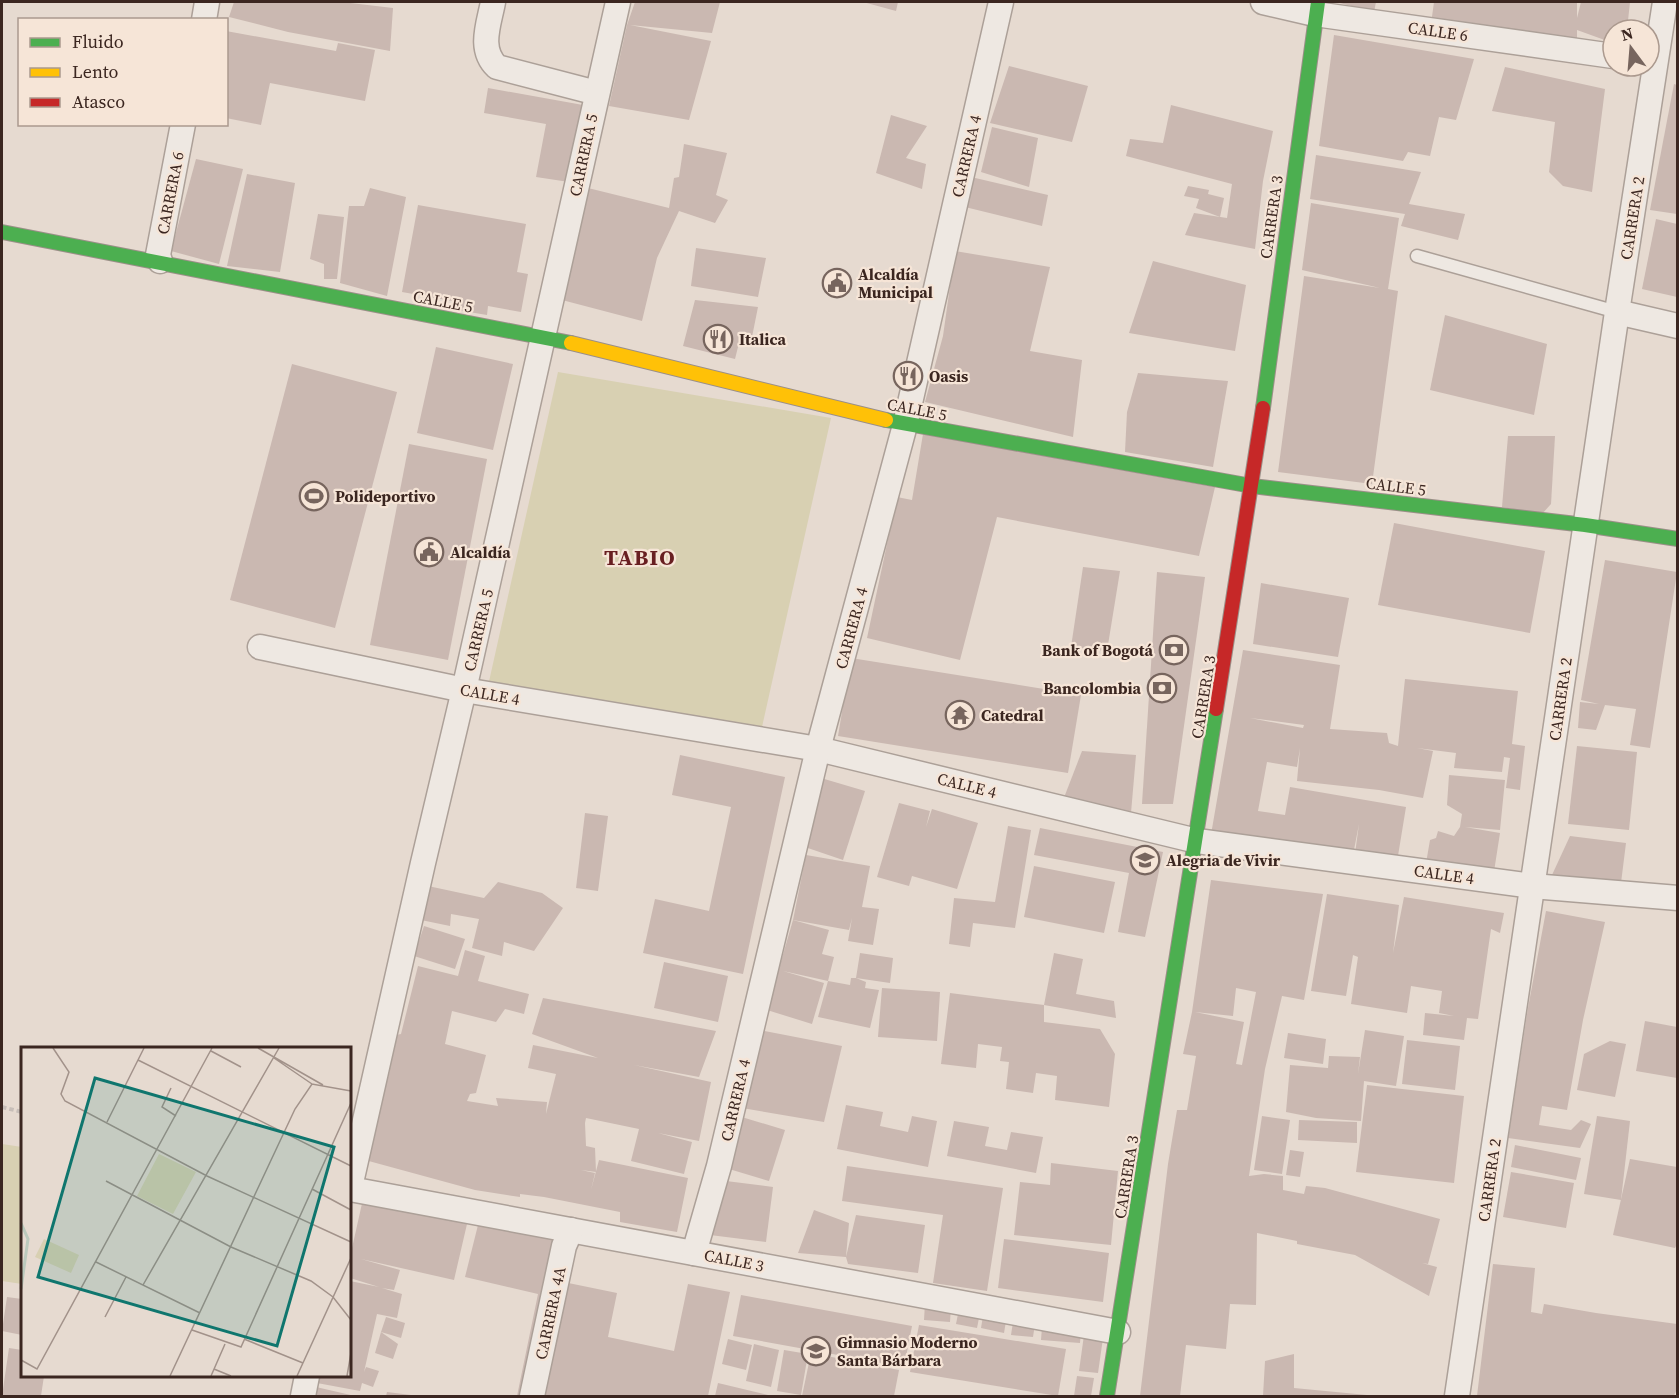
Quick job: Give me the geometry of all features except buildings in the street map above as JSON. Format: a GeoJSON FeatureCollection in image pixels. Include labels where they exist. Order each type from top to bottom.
{"type":"FeatureCollection","features":[{"type":"Feature","properties":{"kind":"street"},"geometry":{"type":"LineString","coordinates":[[204,18],[207,2]]}},
{"type":"Feature","properties":{"kind":"street"},"geometry":{"type":"LineString","coordinates":[[493,2],[486,40],[490,60],[498,67],[597,93]]}},
{"type":"Feature","properties":{"kind":"street","name":"CARRERA 5"},"geometry":{"type":"LineString","coordinates":[[351,1184],[618,2]]}},
{"type":"Feature","properties":{"kind":"street","name":"CARRERA 4"},"geometry":{"type":"LineString","coordinates":[[694,1253],[719,1166],[818,749],[905,425],[1001,2]]}},
{"type":"Feature","properties":{"kind":"street","name":"CALLE 6"},"geometry":{"type":"LineString","coordinates":[[1263,2],[1316,8],[1601,54]]}},
{"type":"Feature","properties":{"kind":"street","name":"CARRERA 2"},"geometry":{"type":"LineString","coordinates":[[1661,63],[1665,2]]}},
{"type":"Feature","properties":{"kind":"street","name":"CARRERA 3"},"geometry":{"type":"LineString","coordinates":[[1107,1396],[1252,486],[1316,8]]}},
{"type":"Feature","properties":{"kind":"street","name":"CARRERA 2"},"geometry":{"type":"LineString","coordinates":[[1457,1396],[1617,312],[1658,78]]}},
{"type":"Feature","properties":{"kind":"street","name":"CARRERA 6"},"geometry":{"type":"LineString","coordinates":[[160,261],[158,255],[183,126]]}},
{"type":"Feature","properties":{"kind":"street","name":"CALLE 5"},"geometry":{"type":"LineString","coordinates":[[2,232],[160,261],[164,265],[544,336],[905,425],[1252,486],[1585,525],[1677,539]]}},
{"type":"Feature","properties":{"kind":"street"},"geometry":{"type":"LineString","coordinates":[[1617,312],[1677,326]]}},
{"type":"Feature","properties":{"kind":"street","name":"CALLE 4"},"geometry":{"type":"LineString","coordinates":[[260,647],[464,690],[818,749],[1197,841],[1532,886],[1677,898]]}},
{"type":"Feature","properties":{"kind":"street","name":"CALLE 3"},"geometry":{"type":"LineString","coordinates":[[351,1188],[1118,1332]]}},
{"type":"Feature","properties":{"kind":"street","name":"CARRERA 4A"},"geometry":{"type":"LineString","coordinates":[[532,1396],[564,1246],[571,1230]]}},
{"type":"Feature","properties":{"kind":"street"},"geometry":{"type":"LineString","coordinates":[[303,1396],[307,1377]]}},
{"type":"Feature","properties":{"kind":"lane"},"geometry":{"type":"LineString","coordinates":[[1417,256],[1617,312]]}},
{"type":"Feature","properties":{"kind":"path"},"geometry":{"type":"LineString","coordinates":[[2,1107],[21,1112]]}},
{"type":"Feature","properties":{"kind":"shaded area"},"geometry":{"type":"Polygon","coordinates":[[[558,372],[831,418],[760,736],[488,686],[558,372]]]}},
{"type":"Feature","properties":{"kind":"shaded area"},"geometry":{"type":"Polygon","coordinates":[[[2,1144],[21,1147],[21,1284],[2,1281],[2,1144]]]}},
{"type":"Feature","properties":{"kind":"traffic: fast"},"geometry":{"type":"LineString","coordinates":[[1263,408],[1318,2]]}},
{"type":"Feature","properties":{"kind":"traffic: fast"},"geometry":{"type":"LineString","coordinates":[[2,232],[571,343]]}},
{"type":"Feature","properties":{"kind":"traffic: fast"},"geometry":{"type":"LineString","coordinates":[[886,420],[1252,486],[1585,525],[1678,539]]}},
{"type":"Feature","properties":{"kind":"traffic: fast"},"geometry":{"type":"LineString","coordinates":[[1107,1396],[1216,709]]}},
{"type":"Feature","properties":{"kind":"traffic: slow"},"geometry":{"type":"LineString","coordinates":[[571,343],[886,420]]}},
{"type":"Feature","properties":{"kind":"traffic: jam"},"geometry":{"type":"LineString","coordinates":[[1216,709],[1263,408]]}},
{"type":"Feature","properties":{"kind":"place","name":"Alcaldía Municipal"},"geometry":{"type":"Point","coordinates":[837,283]}},
{"type":"Feature","properties":{"kind":"place","name":"Italica"},"geometry":{"type":"Point","coordinates":[718,339]}},
{"type":"Feature","properties":{"kind":"place","name":"Oasis"},"geometry":{"type":"Point","coordinates":[908,376]}},
{"type":"Feature","properties":{"kind":"place","name":"Polideportivo"},"geometry":{"type":"Point","coordinates":[314,496]}},
{"type":"Feature","properties":{"kind":"place","name":"Alcaldía"},"geometry":{"type":"Point","coordinates":[429,552]}},
{"type":"Feature","properties":{"kind":"place","name":"Bank of Bogotá"},"geometry":{"type":"Point","coordinates":[1174,650]}},
{"type":"Feature","properties":{"kind":"place","name":"Bancolombia"},"geometry":{"type":"Point","coordinates":[1162,688]}},
{"type":"Feature","properties":{"kind":"place","name":"Catedral"},"geometry":{"type":"Point","coordinates":[960,715]}},
{"type":"Feature","properties":{"kind":"place","name":"Alegria de Vivir"},"geometry":{"type":"Point","coordinates":[1145,860]}},
{"type":"Feature","properties":{"kind":"place","name":"Gimnasio Moderno Santa Bárbara"},"geometry":{"type":"Point","coordinates":[816,1351]}},
{"type":"Feature","properties":{"kind":"district","name":"TABIO"},"geometry":{"type":"Point","coordinates":[640,557]}}]}
